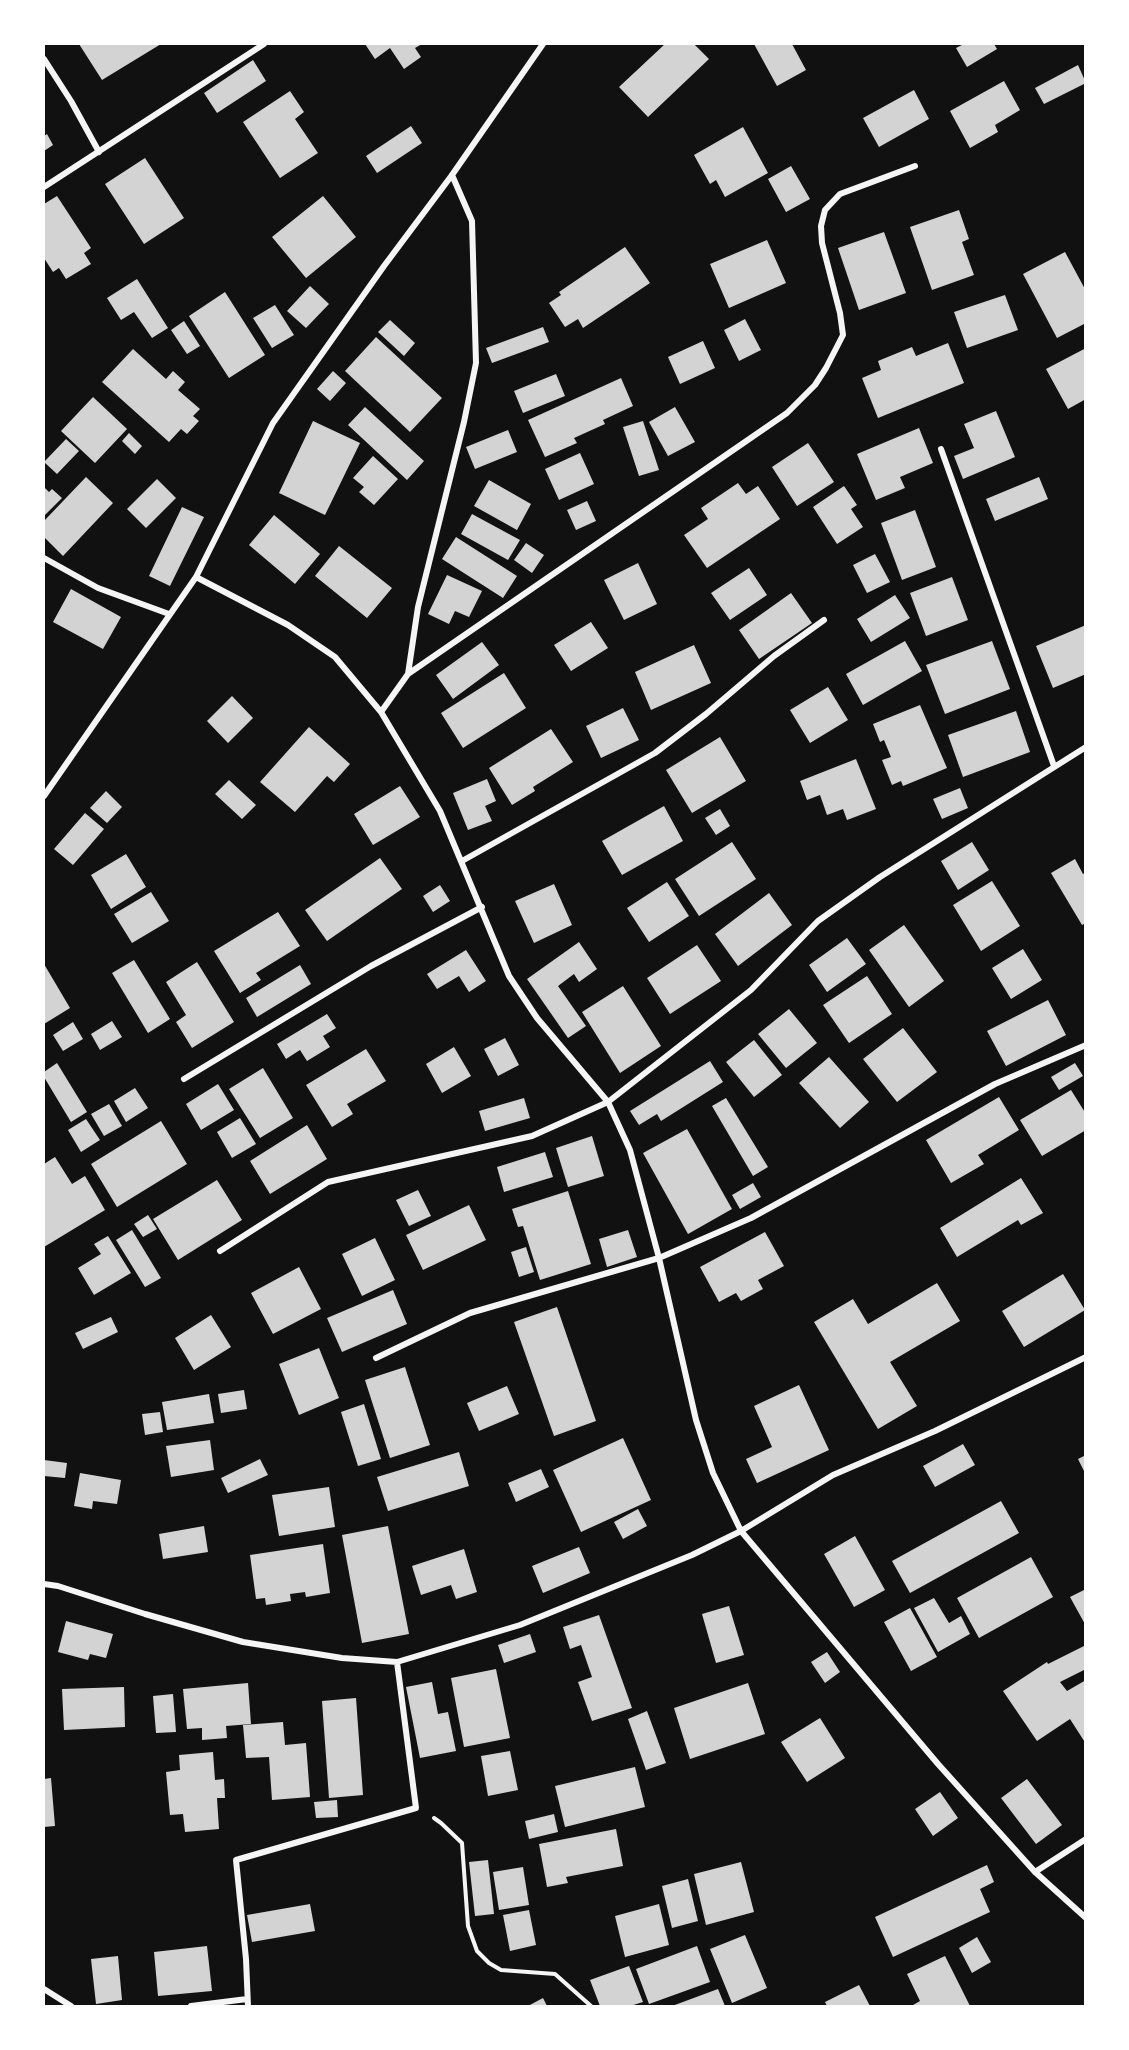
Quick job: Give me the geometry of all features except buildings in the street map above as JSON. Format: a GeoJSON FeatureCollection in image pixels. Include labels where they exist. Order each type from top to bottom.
{"type":"FeatureCollection","features":[{"type":"Feature","properties":{"kind":"street"},"geometry":{"type":"LineString","coordinates":[[44,187],[264,44]]}},
{"type":"Feature","properties":{"kind":"street"},"geometry":{"type":"LineString","coordinates":[[44,796],[196,577],[273,423],[384,266],[452,176],[543,44]]}},
{"type":"Feature","properties":{"kind":"street"},"geometry":{"type":"LineString","coordinates":[[44,59],[71,100],[99,152]]}},
{"type":"Feature","properties":{"kind":"street"},"geometry":{"type":"LineString","coordinates":[[381,712],[408,674],[788,413],[815,385],[843,335],[840,313],[822,243],[821,226],[825,210],[840,194],[915,166]]}},
{"type":"Feature","properties":{"kind":"street"},"geometry":{"type":"LineString","coordinates":[[408,674],[418,607],[464,422],[476,363],[472,221],[452,176]]}},
{"type":"Feature","properties":{"kind":"street"},"geometry":{"type":"LineString","coordinates":[[941,449],[1054,766]]}},
{"type":"Feature","properties":{"kind":"street"},"geometry":{"type":"LineString","coordinates":[[44,558],[98,588],[169,614]]}},
{"type":"Feature","properties":{"kind":"street"},"geometry":{"type":"LineString","coordinates":[[196,577],[288,625],[335,657],[381,712],[440,811],[509,976],[537,1018],[608,1102],[630,1150],[659,1258],[696,1420],[712,1473],[741,1531],[938,1764],[1035,1872],[1086,1918]]}},
{"type":"Feature","properties":{"kind":"street"},"geometry":{"type":"LineString","coordinates":[[462,861],[655,753],[706,714],[774,656],[824,620]]}},
{"type":"Feature","properties":{"kind":"street"},"geometry":{"type":"LineString","coordinates":[[220,1251],[328,1182],[532,1136],[608,1102],[751,990],[819,921],[880,877],[1086,747]]}},
{"type":"Feature","properties":{"kind":"street"},"geometry":{"type":"LineString","coordinates":[[184,1079],[371,966],[482,907]]}},
{"type":"Feature","properties":{"kind":"street"},"geometry":{"type":"LineString","coordinates":[[376,1358],[470,1313],[659,1258],[751,1218],[995,1084],[1086,1044]]}},
{"type":"Feature","properties":{"kind":"street"},"geometry":{"type":"LineString","coordinates":[[44,1584],[58,1586],[243,1642],[342,1658],[397,1662],[520,1625],[692,1556],[741,1531],[833,1475],[935,1431],[1086,1357]]}},
{"type":"Feature","properties":{"kind":"street"},"geometry":{"type":"LineString","coordinates":[[248,2007],[246,1959],[236,1860],[416,1808],[397,1662]]}},
{"type":"Feature","properties":{"kind":"street"},"geometry":{"type":"LineString","coordinates":[[1035,1872],[1086,1839]]}},
{"type":"Feature","properties":{"kind":"street"},"geometry":{"type":"LineString","coordinates":[[44,1989],[71,2007]]}},
{"type":"Feature","properties":{"kind":"street"},"geometry":{"type":"LineString","coordinates":[[191,2007],[247,1999]]}},
{"type":"Feature","properties":{"kind":"path"},"geometry":{"type":"LineString","coordinates":[[416,1808],[441,1823],[462,1843],[468,1926],[477,1951],[489,1964],[501,1970],[555,1974],[591,2007]]}}]}
